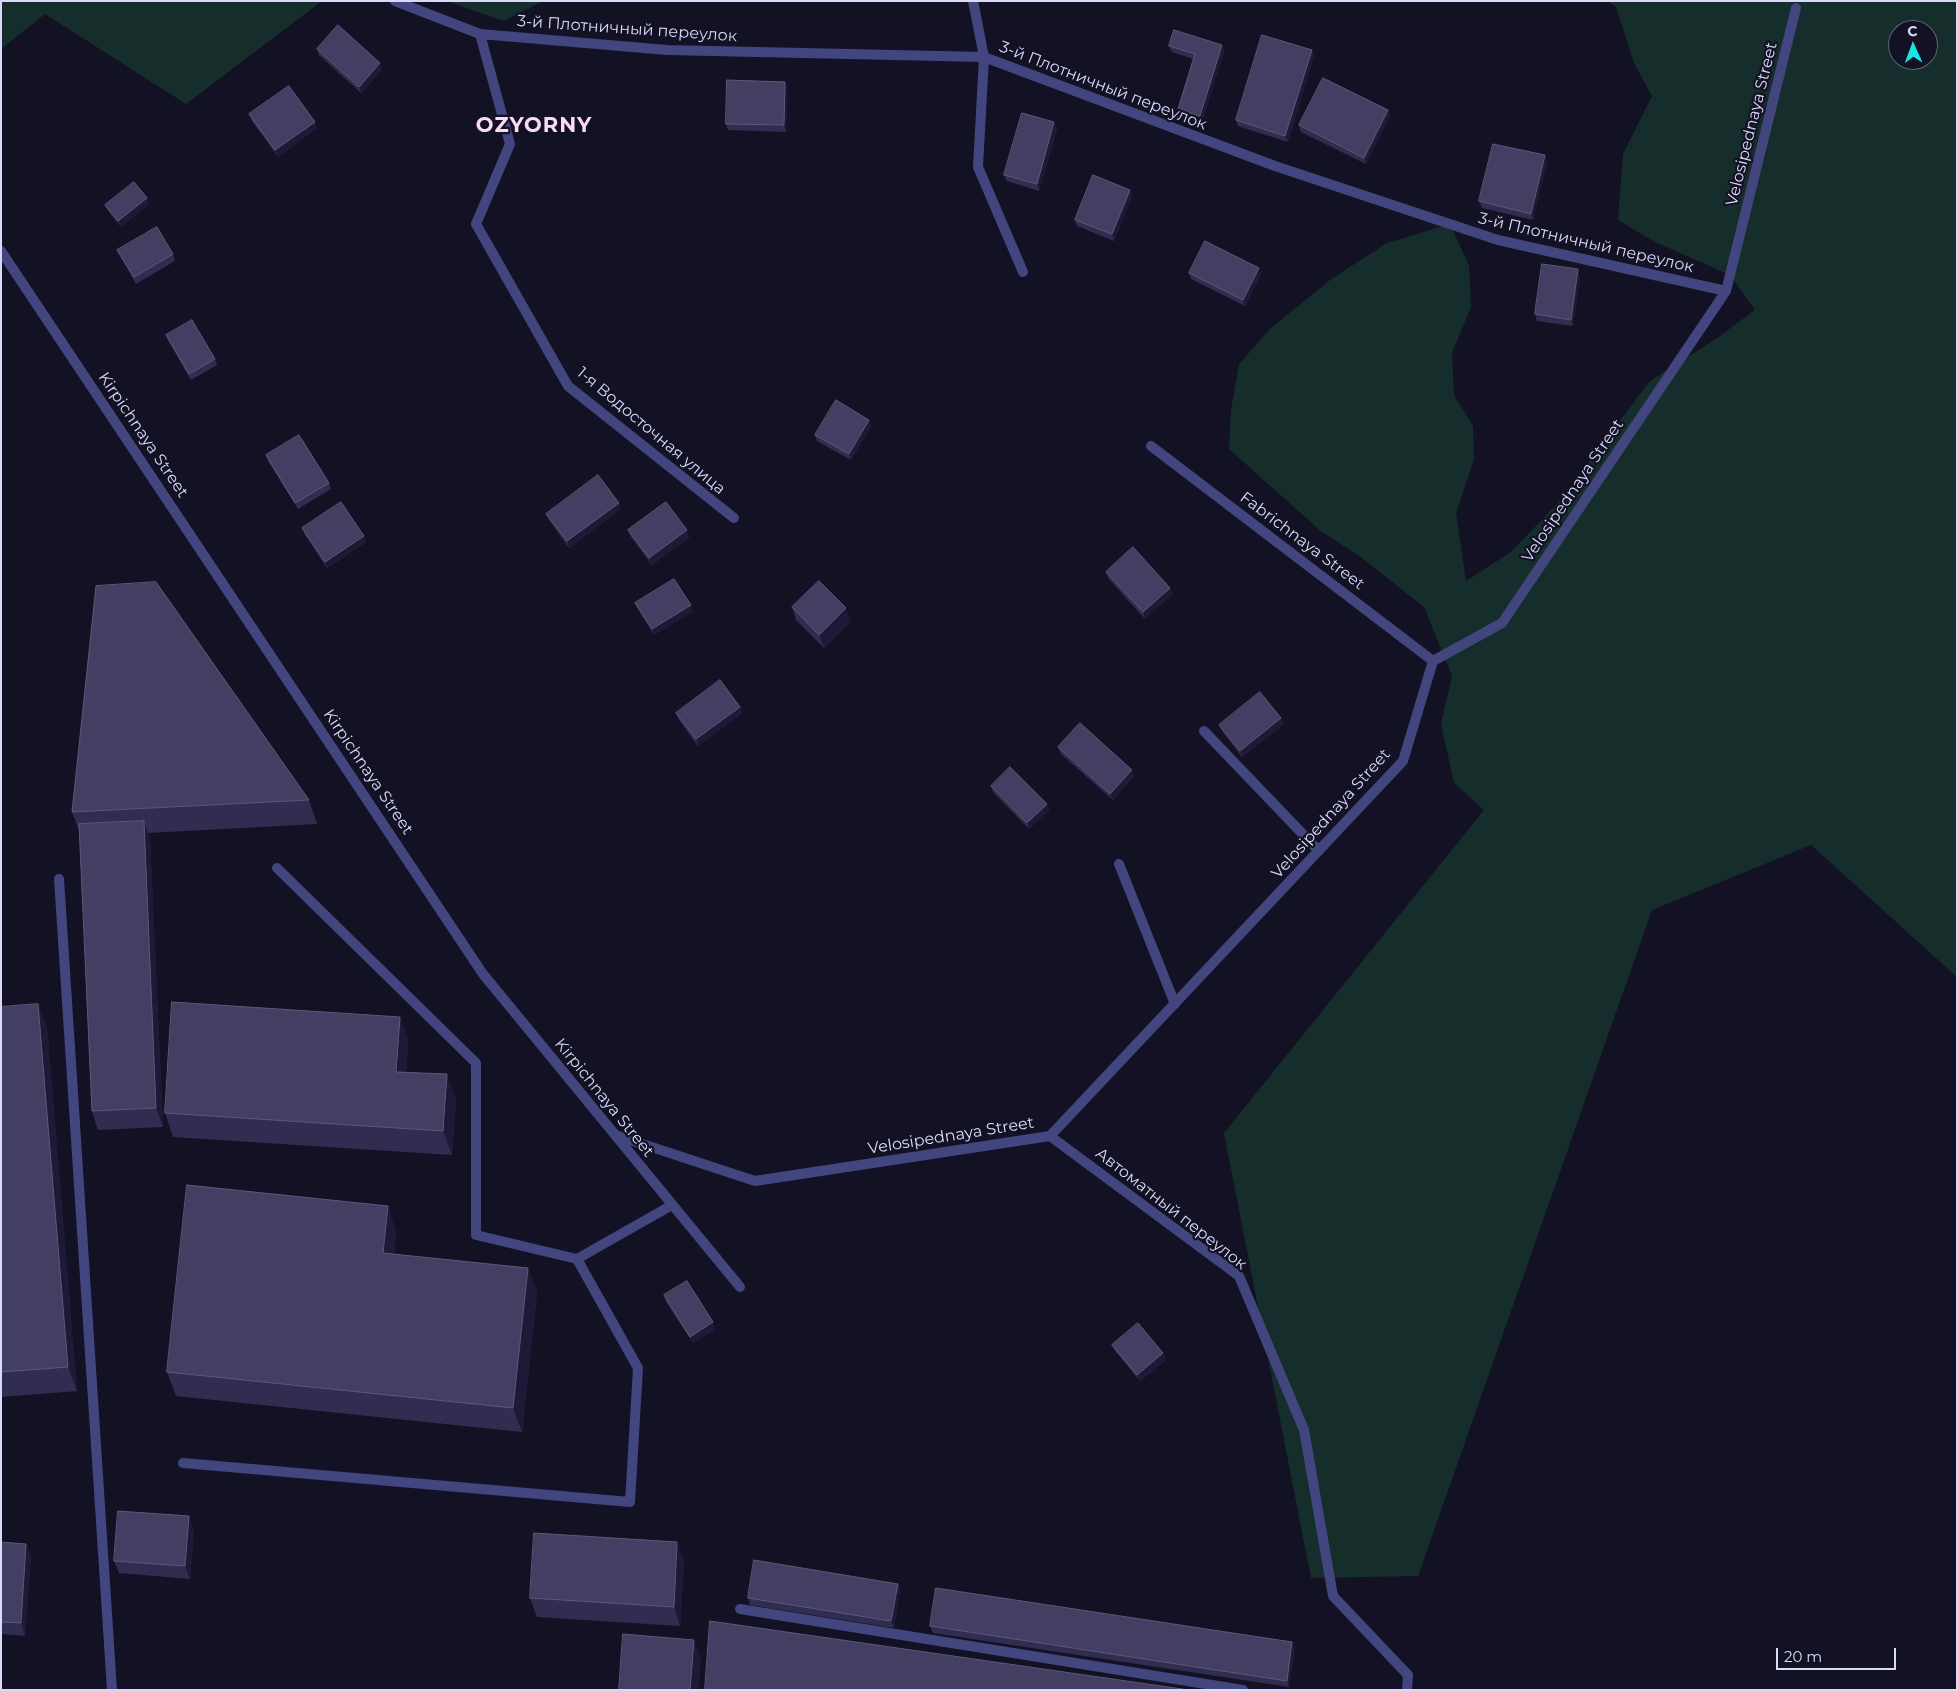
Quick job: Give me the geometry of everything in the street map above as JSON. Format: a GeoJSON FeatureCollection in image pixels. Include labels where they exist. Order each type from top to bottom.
{"type":"FeatureCollection","features":[{"type":"Feature","properties":{"kind":"street","name":"3-й Плотничный переулок"},"geometry":{"type":"LineString","coordinates":[[396,1],[480,34],[667,50],[984,57],[1275,166],[1498,240],[1726,291]]}},
{"type":"Feature","properties":{"kind":"street"},"geometry":{"type":"LineString","coordinates":[[973,1],[984,57],[978,167],[1023,272]]}},
{"type":"Feature","properties":{"kind":"street","name":"Velosipednaya Street"},"geometry":{"type":"LineString","coordinates":[[616,1135],[755,1181],[1050,1136],[1403,761],[1433,661],[1502,623],[1726,291],[1796,8]]}},
{"type":"Feature","properties":{"kind":"street","name":"1-я Водосточная улица"},"geometry":{"type":"LineString","coordinates":[[480,34],[510,144],[476,224],[568,386],[734,518]]}},
{"type":"Feature","properties":{"kind":"street","name":"Kirpichnaya Street"},"geometry":{"type":"LineString","coordinates":[[1,251],[483,974],[740,1286]]}},
{"type":"Feature","properties":{"kind":"street","name":"Fabrichnaya Street"},"geometry":{"type":"LineString","coordinates":[[1151,446],[1433,661]]}},
{"type":"Feature","properties":{"kind":"street"},"geometry":{"type":"LineString","coordinates":[[1204,731],[1319,851]]}},
{"type":"Feature","properties":{"kind":"street"},"geometry":{"type":"LineString","coordinates":[[1119,864],[1175,1004]]}},
{"type":"Feature","properties":{"kind":"street"},"geometry":{"type":"LineString","coordinates":[[277,868],[476,1062],[476,1235],[577,1259],[672,1205]]}},
{"type":"Feature","properties":{"kind":"street"},"geometry":{"type":"LineString","coordinates":[[59,878],[112,1690]]}},
{"type":"Feature","properties":{"kind":"street","name":"Автоматный переулок"},"geometry":{"type":"LineString","coordinates":[[1050,1136],[1239,1276],[1304,1430],[1334,1596],[1408,1675],[1407,1690]]}},
{"type":"Feature","properties":{"kind":"street"},"geometry":{"type":"LineString","coordinates":[[183,1462],[630,1502],[638,1368],[577,1259]]}},
{"type":"Feature","properties":{"kind":"street"},"geometry":{"type":"LineString","coordinates":[[740,1609],[1243,1690]]}},
{"type":"Feature","properties":{"kind":"green space"},"geometry":{"type":"Polygon","coordinates":[[[1,1],[322,1],[186,104],[45,14],[1,49],[1,1]]]}},
{"type":"Feature","properties":{"kind":"green space"},"geometry":{"type":"Polygon","coordinates":[[[446,1],[543,1],[504,21],[446,1]]]}},
{"type":"Feature","properties":{"kind":"green space"},"geometry":{"type":"Polygon","coordinates":[[[1607,1],[1957,1],[1957,977],[1811,845],[1652,910],[1418,1576],[1311,1578],[1224,1133],[1484,810],[1454,783],[1441,724],[1452,676],[1424,607],[1358,555],[1322,532],[1229,449],[1231,410],[1239,364],[1271,328],[1330,280],[1387,243],[1450,224],[1469,266],[1471,307],[1452,353],[1454,395],[1473,426],[1474,459],[1456,513],[1466,581],[1511,552],[1557,504],[1650,381],[1717,338],[1755,310],[1730,275],[1655,242],[1618,220],[1623,154],[1652,96],[1634,63],[1616,7],[1607,1]]]}},
{"type":"Feature","properties":{"kind":"building"},"geometry":{"type":"Polygon","coordinates":[[[338,25],[380,63],[359,87],[317,49],[338,25]]]}},
{"type":"Feature","properties":{"kind":"building"},"geometry":{"type":"Polygon","coordinates":[[[1174,30],[1222,45],[1200,116],[1178,109],[1195,54],[1169,46],[1174,30]]]}},
{"type":"Feature","properties":{"kind":"building"},"geometry":{"type":"Polygon","coordinates":[[[1262,35],[1312,50],[1285,136],[1236,120],[1262,35]]]}},
{"type":"Feature","properties":{"kind":"building"},"geometry":{"type":"Polygon","coordinates":[[[1323,78],[1388,110],[1364,158],[1299,125],[1323,78]]]}},
{"type":"Feature","properties":{"kind":"building"},"geometry":{"type":"Polygon","coordinates":[[[727,80],[785,82],[784,125],[726,124],[727,80]]]}},
{"type":"Feature","properties":{"kind":"building"},"geometry":{"type":"Polygon","coordinates":[[[289,86],[315,122],[275,150],[249,114],[289,86]]]}},
{"type":"Feature","properties":{"kind":"building"},"geometry":{"type":"Polygon","coordinates":[[[1022,113],[1054,122],[1037,184],[1004,175],[1022,113]]]}},
{"type":"Feature","properties":{"kind":"building"},"geometry":{"type":"Polygon","coordinates":[[[1493,144],[1545,155],[1531,214],[1479,201],[1493,144]]]}},
{"type":"Feature","properties":{"kind":"building"},"geometry":{"type":"Polygon","coordinates":[[[1093,175],[1130,190],[1112,234],[1075,220],[1093,175]]]}},
{"type":"Feature","properties":{"kind":"building"},"geometry":{"type":"Polygon","coordinates":[[[134,182],[147,198],[118,221],[105,205],[134,182]]]}},
{"type":"Feature","properties":{"kind":"building"},"geometry":{"type":"Polygon","coordinates":[[[157,227],[173,254],[134,277],[117,250],[157,227]]]}},
{"type":"Feature","properties":{"kind":"building"},"geometry":{"type":"Polygon","coordinates":[[[1205,241],[1259,268],[1243,300],[1189,273],[1205,241]]]}},
{"type":"Feature","properties":{"kind":"building"},"geometry":{"type":"Polygon","coordinates":[[[1542,264],[1578,269],[1571,320],[1535,314],[1542,264]]]}},
{"type":"Feature","properties":{"kind":"building"},"geometry":{"type":"Polygon","coordinates":[[[192,320],[215,359],[189,374],[166,335],[192,320]]]}},
{"type":"Feature","properties":{"kind":"building"},"geometry":{"type":"Polygon","coordinates":[[[836,400],[869,420],[849,454],[815,435],[836,400]]]}},
{"type":"Feature","properties":{"kind":"building"},"geometry":{"type":"Polygon","coordinates":[[[299,435],[329,483],[295,503],[266,455],[299,435]]]}},
{"type":"Feature","properties":{"kind":"building"},"geometry":{"type":"Polygon","coordinates":[[[598,475],[619,503],[567,541],[546,514],[598,475]]]}},
{"type":"Feature","properties":{"kind":"building"},"geometry":{"type":"Polygon","coordinates":[[[341,502],[364,536],[325,562],[302,528],[341,502]]]}},
{"type":"Feature","properties":{"kind":"building"},"geometry":{"type":"Polygon","coordinates":[[[666,502],[687,530],[649,558],[628,530],[666,502]]]}},
{"type":"Feature","properties":{"kind":"building"},"geometry":{"type":"Polygon","coordinates":[[[1133,547],[1170,588],[1143,612],[1106,572],[1133,547]]]}},
{"type":"Feature","properties":{"kind":"building"},"geometry":{"type":"Polygon","coordinates":[[[674,579],[691,605],[652,629],[635,603],[674,579]]]}},
{"type":"Feature","properties":{"kind":"building"},"geometry":{"type":"Polygon","coordinates":[[[819,581],[846,608],[819,635],[792,607],[819,581]]]}},
{"type":"Feature","properties":{"kind":"building"},"geometry":{"type":"Polygon","coordinates":[[[156,582],[309,800],[72,812],[96,586],[156,582]]]}},
{"type":"Feature","properties":{"kind":"building"},"geometry":{"type":"Polygon","coordinates":[[[720,680],[740,707],[696,739],[676,713],[720,680]]]}},
{"type":"Feature","properties":{"kind":"building"},"geometry":{"type":"Polygon","coordinates":[[[1260,692],[1281,718],[1240,751],[1219,725],[1260,692]]]}},
{"type":"Feature","properties":{"kind":"building"},"geometry":{"type":"Polygon","coordinates":[[[1080,723],[1132,770],[1110,794],[1058,747],[1080,723]]]}},
{"type":"Feature","properties":{"kind":"building"},"geometry":{"type":"Polygon","coordinates":[[[1010,767],[1047,804],[1027,823],[991,786],[1010,767]]]}},
{"type":"Feature","properties":{"kind":"building"},"geometry":{"type":"Polygon","coordinates":[[[144,821],[156,1108],[92,1111],[79,824],[144,821]]]}},
{"type":"Feature","properties":{"kind":"building"},"geometry":{"type":"Polygon","coordinates":[[[172,1002],[400,1017],[396,1072],[447,1074],[443,1131],[165,1113],[172,1002]]]}},
{"type":"Feature","properties":{"kind":"building"},"geometry":{"type":"Polygon","coordinates":[[[38,1004],[68,1367],[1,1372],[1,1007],[38,1004]]]}},
{"type":"Feature","properties":{"kind":"building"},"geometry":{"type":"Polygon","coordinates":[[[187,1185],[388,1206],[383,1253],[528,1268],[513,1408],[167,1372],[187,1185]]]}},
{"type":"Feature","properties":{"kind":"building"},"geometry":{"type":"Polygon","coordinates":[[[687,1281],[713,1322],[690,1337],[664,1295],[687,1281]]]}},
{"type":"Feature","properties":{"kind":"building"},"geometry":{"type":"Polygon","coordinates":[[[1138,1323],[1163,1353],[1137,1375],[1112,1345],[1138,1323]]]}},
{"type":"Feature","properties":{"kind":"building"},"geometry":{"type":"Polygon","coordinates":[[[118,1511],[189,1516],[185,1566],[114,1561],[118,1511]]]}},
{"type":"Feature","properties":{"kind":"building"},"geometry":{"type":"Polygon","coordinates":[[[534,1533],[677,1542],[674,1607],[530,1598],[534,1533]]]}},
{"type":"Feature","properties":{"kind":"building"},"geometry":{"type":"Polygon","coordinates":[[[1,1542],[26,1544],[21,1623],[1,1622],[1,1542]]]}},
{"type":"Feature","properties":{"kind":"building"},"geometry":{"type":"Polygon","coordinates":[[[754,1560],[898,1584],[891,1621],[748,1598],[754,1560]]]}},
{"type":"Feature","properties":{"kind":"building"},"geometry":{"type":"Polygon","coordinates":[[[936,1588],[1292,1642],[1287,1681],[930,1626],[936,1588]]]}},
{"type":"Feature","properties":{"kind":"building"},"geometry":{"type":"Polygon","coordinates":[[[710,1621],[1189,1690],[705,1690],[710,1621]]]}},
{"type":"Feature","properties":{"kind":"building"},"geometry":{"type":"Polygon","coordinates":[[[623,1634],[694,1640],[690,1690],[619,1690],[623,1634]]]}},
{"type":"Feature","properties":{"kind":"district","name":"OZYORNY"},"geometry":{"type":"Point","coordinates":[534,126]}}]}
